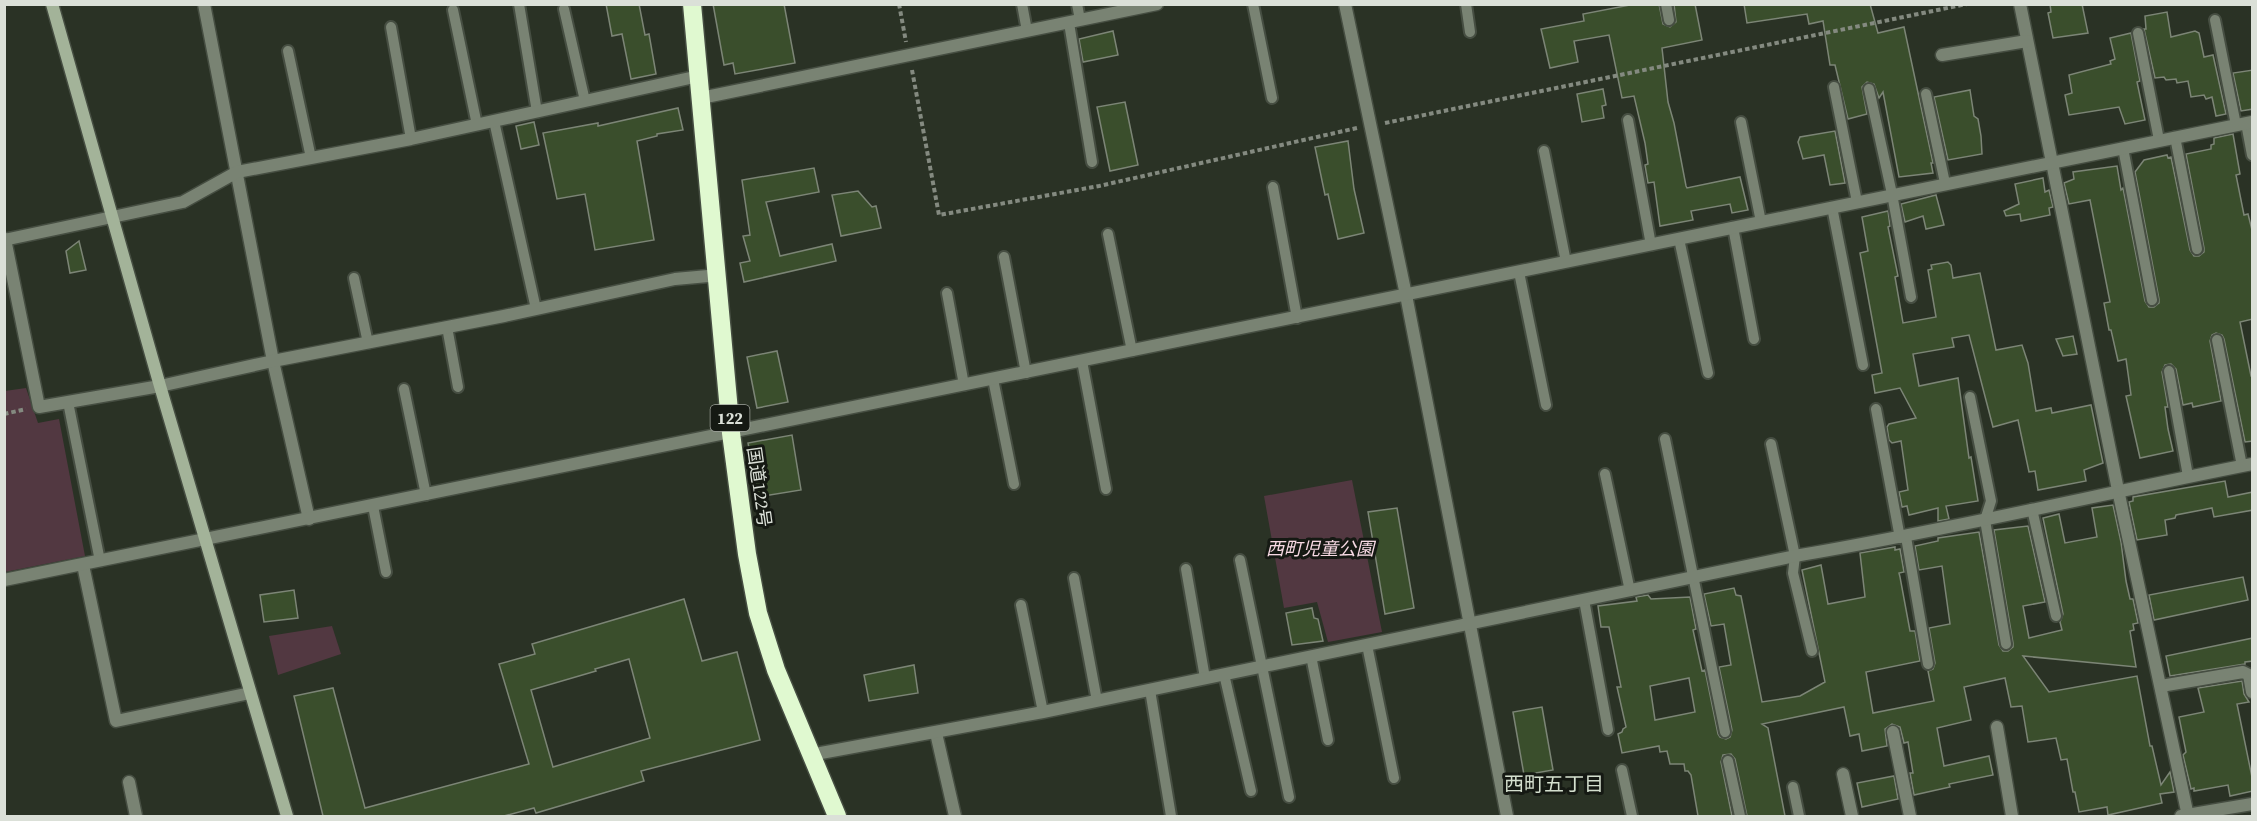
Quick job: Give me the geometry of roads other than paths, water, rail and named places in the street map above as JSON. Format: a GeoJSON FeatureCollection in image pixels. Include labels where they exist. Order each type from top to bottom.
{"type":"FeatureCollection","features":[{"type":"Feature","properties":{"kind":"highway","name":"国道122号"},"geometry":{"type":"LineString","coordinates":[[692,4],[731,433],[747,554],[758,613],[776,670],[837,816]]}},
{"type":"Feature","properties":{"kind":"street"},"geometry":{"type":"LineString","coordinates":[[52,4],[160,386],[286,816]]}},
{"type":"Feature","properties":{"kind":"street"},"geometry":{"type":"LineString","coordinates":[[204,4],[273,361],[309,519]]}},
{"type":"Feature","properties":{"kind":"street"},"geometry":{"type":"LineString","coordinates":[[701,98],[1157,4]]}},
{"type":"Feature","properties":{"kind":"street"},"geometry":{"type":"LineString","coordinates":[[1345,4],[1406,295],[1507,816]]}},
{"type":"Feature","properties":{"kind":"street"},"geometry":{"type":"LineString","coordinates":[[2020,4],[2118,490],[2161,686],[2185,816],[2253,804]]}},
{"type":"Feature","properties":{"kind":"street"},"geometry":{"type":"LineString","coordinates":[[1942,55],[2027,40]]}},
{"type":"Feature","properties":{"kind":"street"},"geometry":{"type":"LineString","coordinates":[[699,76],[411,140],[237,172],[183,202],[5,239],[39,407],[160,386],[675,279],[708,276],[716,278]]}},
{"type":"Feature","properties":{"kind":"street"},"geometry":{"type":"LineString","coordinates":[[4,580],[1297,318],[2052,161],[2245,124]]}},
{"type":"Feature","properties":{"kind":"street"},"geometry":{"type":"LineString","coordinates":[[810,755],[1043,712],[1796,556],[1903,538],[2118,490],[2247,465]]}},
{"type":"Feature","properties":{"kind":"street"},"geometry":{"type":"LineString","coordinates":[[83,565],[116,721],[250,693]]}},
{"type":"Feature","properties":{"kind":"street"},"geometry":{"type":"LineString","coordinates":[[2161,686],[2243,672],[2249,675],[2253,692]]}},
{"type":"Feature","properties":{"kind":"street"},"geometry":{"type":"LineString","coordinates":[[1996,727],[2012,816]]}},
{"type":"Feature","properties":{"kind":"street"},"geometry":{"type":"LineString","coordinates":[[1893,732],[1910,816]]}},
{"type":"Feature","properties":{"kind":"street"},"geometry":{"type":"LineString","coordinates":[[936,733],[955,816]]}},
{"type":"Feature","properties":{"kind":"street"},"geometry":{"type":"LineString","coordinates":[[1843,774],[1852,816]]}},
{"type":"Feature","properties":{"kind":"street"},"geometry":{"type":"LineString","coordinates":[[129,782],[136,816]]}},
{"type":"Feature","properties":{"kind":"lane"},"geometry":{"type":"LineString","coordinates":[[519,4],[537,112]]}},
{"type":"Feature","properties":{"kind":"lane"},"geometry":{"type":"LineString","coordinates":[[1022,4],[1027,31]]}},
{"type":"Feature","properties":{"kind":"lane"},"geometry":{"type":"LineString","coordinates":[[1077,4],[1074,21],[1092,162]]}},
{"type":"Feature","properties":{"kind":"lane"},"geometry":{"type":"LineString","coordinates":[[1253,4],[1272,98]]}},
{"type":"Feature","properties":{"kind":"lane"},"geometry":{"type":"LineString","coordinates":[[1466,4],[1470,32]]}},
{"type":"Feature","properties":{"kind":"lane"},"geometry":{"type":"LineString","coordinates":[[1666,4],[1669,20]]}},
{"type":"Feature","properties":{"kind":"lane"},"geometry":{"type":"LineString","coordinates":[[564,9],[585,101]]}},
{"type":"Feature","properties":{"kind":"lane"},"geometry":{"type":"LineString","coordinates":[[453,10],[477,125]]}},
{"type":"Feature","properties":{"kind":"lane"},"geometry":{"type":"LineString","coordinates":[[2216,20],[2253,155]]}},
{"type":"Feature","properties":{"kind":"lane"},"geometry":{"type":"LineString","coordinates":[[391,27],[411,140]]}},
{"type":"Feature","properties":{"kind":"lane"},"geometry":{"type":"LineString","coordinates":[[2138,33],[2159,140]]}},
{"type":"Feature","properties":{"kind":"lane"},"geometry":{"type":"LineString","coordinates":[[288,51],[310,158]]}},
{"type":"Feature","properties":{"kind":"lane"},"geometry":{"type":"LineString","coordinates":[[1834,87],[1857,202]]}},
{"type":"Feature","properties":{"kind":"lane"},"geometry":{"type":"LineString","coordinates":[[1869,89],[1911,297]]}},
{"type":"Feature","properties":{"kind":"lane"},"geometry":{"type":"LineString","coordinates":[[1926,94],[1945,183]]}},
{"type":"Feature","properties":{"kind":"lane"},"geometry":{"type":"LineString","coordinates":[[1628,120],[1651,244]]}},
{"type":"Feature","properties":{"kind":"lane"},"geometry":{"type":"LineString","coordinates":[[494,121],[536,309]]}},
{"type":"Feature","properties":{"kind":"lane"},"geometry":{"type":"LineString","coordinates":[[1741,122],[1761,222]]}},
{"type":"Feature","properties":{"kind":"lane"},"geometry":{"type":"LineString","coordinates":[[2175,137],[2196,249]]}},
{"type":"Feature","properties":{"kind":"lane"},"geometry":{"type":"LineString","coordinates":[[2123,148],[2152,300]]}},
{"type":"Feature","properties":{"kind":"lane"},"geometry":{"type":"LineString","coordinates":[[1544,151],[1566,262]]}},
{"type":"Feature","properties":{"kind":"lane"},"geometry":{"type":"LineString","coordinates":[[1273,187],[1297,318]]}},
{"type":"Feature","properties":{"kind":"lane"},"geometry":{"type":"LineString","coordinates":[[1832,207],[1863,365]]}},
{"type":"Feature","properties":{"kind":"lane"},"geometry":{"type":"LineString","coordinates":[[1733,228],[1754,339]]}},
{"type":"Feature","properties":{"kind":"lane"},"geometry":{"type":"LineString","coordinates":[[1108,234],[1132,351]]}},
{"type":"Feature","properties":{"kind":"lane"},"geometry":{"type":"LineString","coordinates":[[1679,238],[1708,373]]}},
{"type":"Feature","properties":{"kind":"lane"},"geometry":{"type":"LineString","coordinates":[[1004,257],[1026,373]]}},
{"type":"Feature","properties":{"kind":"lane"},"geometry":{"type":"LineString","coordinates":[[1519,272],[1546,405]]}},
{"type":"Feature","properties":{"kind":"lane"},"geometry":{"type":"LineString","coordinates":[[354,278],[368,343]]}},
{"type":"Feature","properties":{"kind":"lane"},"geometry":{"type":"LineString","coordinates":[[947,293],[964,386]]}},
{"type":"Feature","properties":{"kind":"lane"},"geometry":{"type":"LineString","coordinates":[[447,327],[458,387]]}},
{"type":"Feature","properties":{"kind":"lane"},"geometry":{"type":"LineString","coordinates":[[2217,340],[2247,465]]}},
{"type":"Feature","properties":{"kind":"lane"},"geometry":{"type":"LineString","coordinates":[[1082,361],[1107,489]]}},
{"type":"Feature","properties":{"kind":"lane"},"geometry":{"type":"LineString","coordinates":[[2169,371],[2188,476]]}},
{"type":"Feature","properties":{"kind":"lane"},"geometry":{"type":"LineString","coordinates":[[993,379],[1014,484]]}},
{"type":"Feature","properties":{"kind":"lane"},"geometry":{"type":"LineString","coordinates":[[404,389],[426,495]]}},
{"type":"Feature","properties":{"kind":"lane"},"geometry":{"type":"LineString","coordinates":[[1970,397],[1991,501],[1984,520],[2006,644]]}},
{"type":"Feature","properties":{"kind":"lane"},"geometry":{"type":"LineString","coordinates":[[68,402],[100,561]]}},
{"type":"Feature","properties":{"kind":"lane"},"geometry":{"type":"LineString","coordinates":[[1876,409],[1928,664]]}},
{"type":"Feature","properties":{"kind":"lane"},"geometry":{"type":"LineString","coordinates":[[1665,439],[1725,732]]}},
{"type":"Feature","properties":{"kind":"lane"},"geometry":{"type":"LineString","coordinates":[[1771,444],[1796,556],[1793,573],[1812,651]]}},
{"type":"Feature","properties":{"kind":"lane"},"geometry":{"type":"LineString","coordinates":[[1605,474],[1630,591]]}},
{"type":"Feature","properties":{"kind":"lane"},"geometry":{"type":"LineString","coordinates":[[373,506],[386,572]]}},
{"type":"Feature","properties":{"kind":"lane"},"geometry":{"type":"LineString","coordinates":[[2032,509],[2056,616]]}},
{"type":"Feature","properties":{"kind":"lane"},"geometry":{"type":"LineString","coordinates":[[1240,560],[1288,797]]}},
{"type":"Feature","properties":{"kind":"lane"},"geometry":{"type":"LineString","coordinates":[[1186,569],[1205,678]]}},
{"type":"Feature","properties":{"kind":"lane"},"geometry":{"type":"LineString","coordinates":[[1074,578],[1097,700]]}},
{"type":"Feature","properties":{"kind":"lane"},"geometry":{"type":"LineString","coordinates":[[1584,600],[1608,730]]}},
{"type":"Feature","properties":{"kind":"lane"},"geometry":{"type":"LineString","coordinates":[[1021,604],[1043,712]]}},
{"type":"Feature","properties":{"kind":"lane"},"geometry":{"type":"LineString","coordinates":[[1367,645],[1394,778]]}},
{"type":"Feature","properties":{"kind":"lane"},"geometry":{"type":"LineString","coordinates":[[1311,656],[1329,740]]}},
{"type":"Feature","properties":{"kind":"lane"},"geometry":{"type":"LineString","coordinates":[[1224,674],[1251,791]]}},
{"type":"Feature","properties":{"kind":"lane"},"geometry":{"type":"LineString","coordinates":[[1150,690],[1171,816]]}},
{"type":"Feature","properties":{"kind":"lane"},"geometry":{"type":"LineString","coordinates":[[1728,761],[1740,816]]}},
{"type":"Feature","properties":{"kind":"lane"},"geometry":{"type":"LineString","coordinates":[[1622,770],[1632,816]]}},
{"type":"Feature","properties":{"kind":"lane"},"geometry":{"type":"LineString","coordinates":[[1792,787],[1799,816]]}},
{"type":"Feature","properties":{"kind":"district","name":"西町五丁目"},"geometry":{"type":"Point","coordinates":[1554,784]}},
{"type":"Feature","properties":{"kind":"park label","name":"西町児童公園"},"geometry":{"type":"Point","coordinates":[1320,549]}}]}
